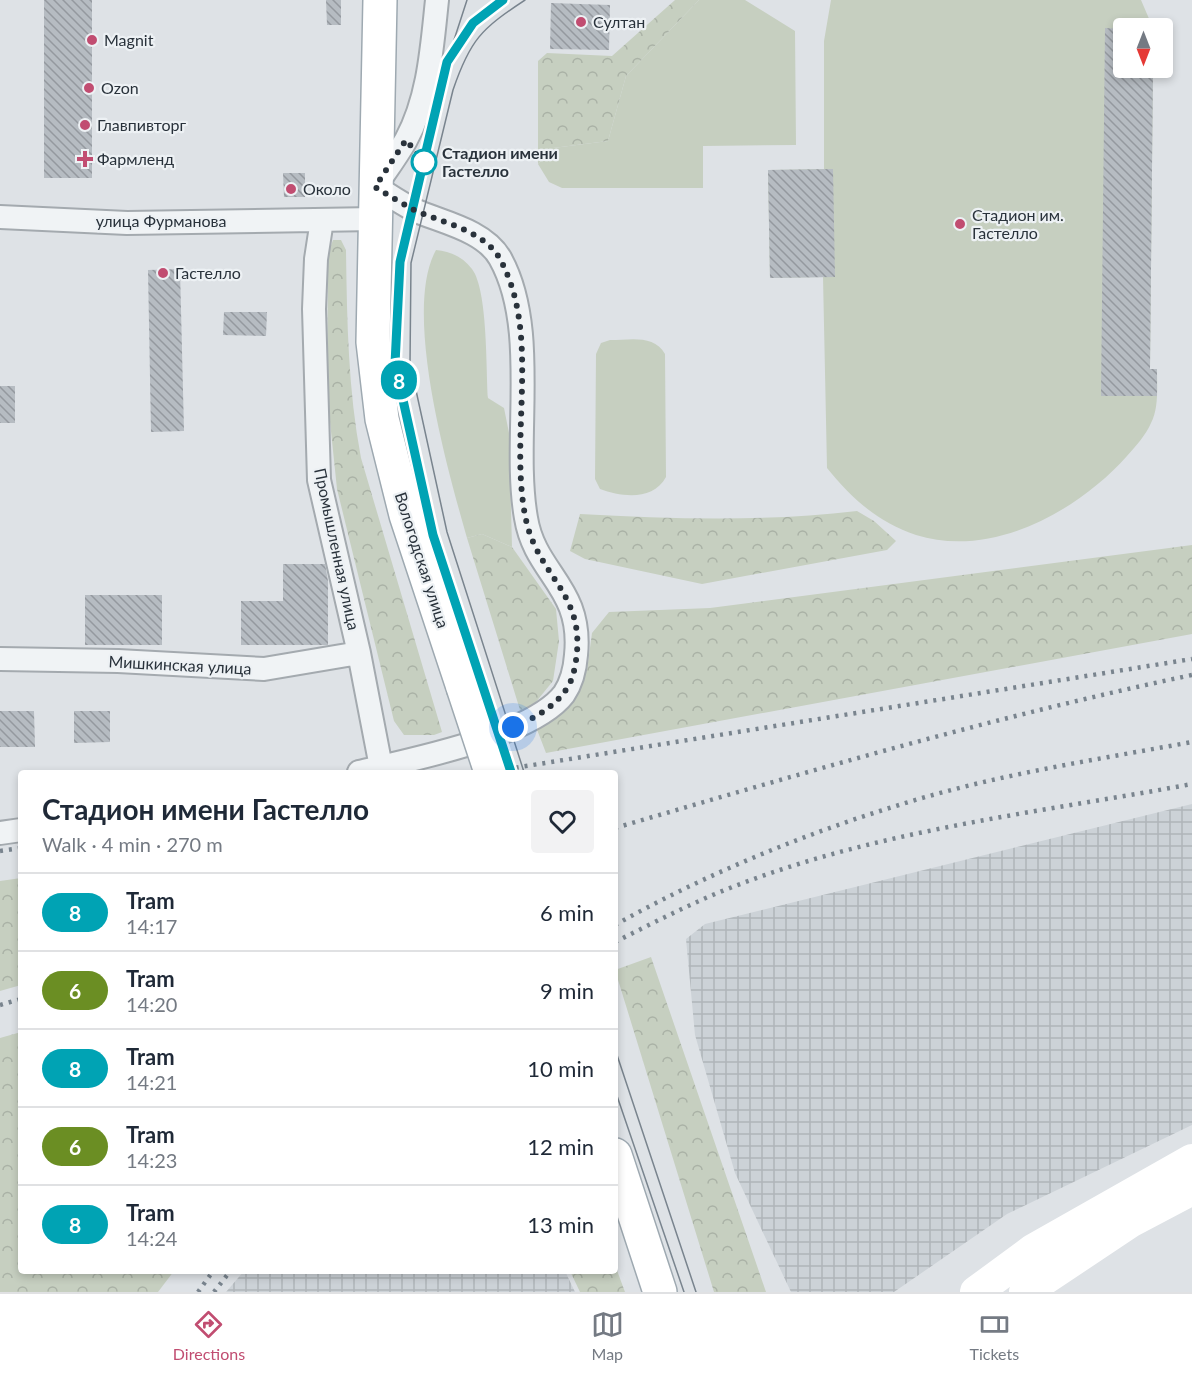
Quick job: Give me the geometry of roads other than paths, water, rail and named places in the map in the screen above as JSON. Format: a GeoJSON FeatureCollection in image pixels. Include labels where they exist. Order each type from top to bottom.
{"type":"FeatureCollection","features":[{"type":"Feature","properties":{"kind":"main road","name":"Вологодская улица"},"geometry":{"type":"LineString","coordinates":[[380,0],[374,342],[382,419],[391,462],[490,770]]}},
{"type":"Feature","properties":{"kind":"main road"},"geometry":{"type":"LineString","coordinates":[[976,1292],[1033,1250],[1192,1160]]}},
{"type":"Feature","properties":{"kind":"main road"},"geometry":{"type":"LineString","coordinates":[[618,1164],[660,1292]]}},
{"type":"Feature","properties":{"kind":"main road"},"geometry":{"type":"LineString","coordinates":[[1025,1292],[1130,1222],[1192,1189]]}},
{"type":"Feature","properties":{"kind":"street"},"geometry":{"type":"LineString","coordinates":[[368,770],[462,747],[530,720],[564,694],[574,673],[578,630],[563,589],[538,552],[526,518],[520,323],[511,284],[499,256],[479,238],[413,209],[375,203],[406,140],[420,103],[432,55],[437,0]]}},
{"type":"Feature","properties":{"kind":"street","name":"улица Фурманова"},"geometry":{"type":"LineString","coordinates":[[0,217],[127,223],[322,220],[375,203]]}},
{"type":"Feature","properties":{"kind":"street","name":"Промышленная улица"},"geometry":{"type":"LineString","coordinates":[[322,220],[316,260],[314,309],[319,480],[359,653],[381,767]]}},
{"type":"Feature","properties":{"kind":"street","name":"Мишкинская улица"},"geometry":{"type":"LineString","coordinates":[[0,659],[118,661],[264,669],[359,653]]}},
{"type":"Feature","properties":{"kind":"street"},"geometry":{"type":"LineString","coordinates":[[0,833],[18,830]]}},
{"type":"Feature","properties":{"kind":"tram line"},"geometry":{"type":"LineString","coordinates":[[454,40],[467,0]]}},
{"type":"Feature","properties":{"kind":"tram line"},"geometry":{"type":"LineString","coordinates":[[503,0],[473,23],[447,62],[401,263],[395,364],[433,535],[510,770]]}},
{"type":"Feature","properties":{"kind":"tram line","name":"8"},"geometry":{"type":"LineString","coordinates":[[503,0],[473,23],[463,34],[447,62],[400,262],[395,364],[433,535],[510,770]]}},
{"type":"Feature","properties":{"kind":"tram line"},"geometry":{"type":"LineString","coordinates":[[523,770],[447,532],[410,363],[411,263],[453,90],[465,59],[479,37],[498,19],[525,0]]}},
{"type":"Feature","properties":{"kind":"tram line"},"geometry":{"type":"LineString","coordinates":[[618,1058],[696,1292]]}},
{"type":"Feature","properties":{"kind":"tram line"},"geometry":{"type":"LineString","coordinates":[[618,1099],[684,1292]]}},
{"type":"Feature","properties":{"kind":"railway"},"geometry":{"type":"LineString","coordinates":[[501,770],[1192,659]]}},
{"type":"Feature","properties":{"kind":"railway"},"geometry":{"type":"LineString","coordinates":[[618,827],[974,727],[1192,675]]}},
{"type":"Feature","properties":{"kind":"railway"},"geometry":{"type":"LineString","coordinates":[[618,923],[718,873],[826,829],[899,805],[1008,777],[1192,742]]}},
{"type":"Feature","properties":{"kind":"railway"},"geometry":{"type":"LineString","coordinates":[[618,941],[727,889],[797,864],[852,849],[965,824],[1192,784]]}},
{"type":"Feature","properties":{"kind":"railway"},"geometry":{"type":"LineString","coordinates":[[0,851],[18,848]]}},
{"type":"Feature","properties":{"kind":"railway"},"geometry":{"type":"LineString","coordinates":[[0,1005],[18,1000]]}},
{"type":"Feature","properties":{"kind":"railway"},"geometry":{"type":"LineString","coordinates":[[198,1292],[211,1274]]}},
{"type":"Feature","properties":{"kind":"railway"},"geometry":{"type":"LineString","coordinates":[[214,1292],[228,1274]]}},
{"type":"Feature","properties":{"kind":"place","name":"Султан"},"geometry":{"type":"Point","coordinates":[581,22]}},
{"type":"Feature","properties":{"kind":"place","name":"Magnit"},"geometry":{"type":"Point","coordinates":[92,40]}},
{"type":"Feature","properties":{"kind":"place","name":"Ozon"},"geometry":{"type":"Point","coordinates":[89,88]}},
{"type":"Feature","properties":{"kind":"place","name":"Главпивторг"},"geometry":{"type":"Point","coordinates":[85,125]}},
{"type":"Feature","properties":{"kind":"place","name":"Фармленд"},"geometry":{"type":"Point","coordinates":[85,159]}},
{"type":"Feature","properties":{"kind":"place","name":"Стадион имени Гастелло"},"geometry":{"type":"Point","coordinates":[424,162]}},
{"type":"Feature","properties":{"kind":"place","name":"Около"},"geometry":{"type":"Point","coordinates":[291,189]}},
{"type":"Feature","properties":{"kind":"place","name":"Стадион им. Гастелло"},"geometry":{"type":"Point","coordinates":[960,224]}},
{"type":"Feature","properties":{"kind":"place","name":"Гастелло"},"geometry":{"type":"Point","coordinates":[163,273]}}]}
